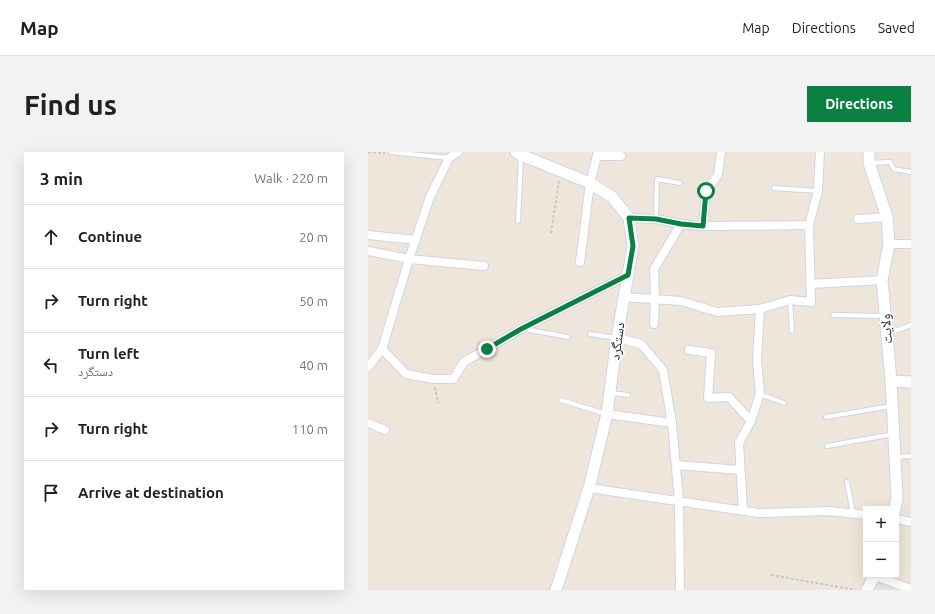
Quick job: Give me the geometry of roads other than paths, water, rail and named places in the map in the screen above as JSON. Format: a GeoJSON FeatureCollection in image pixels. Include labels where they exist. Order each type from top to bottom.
{"type":"FeatureCollection","features":[{"type":"Feature","properties":{"kind":"main road"},"geometry":{"type":"LineString","coordinates":[[518,154],[590,183],[612,197],[629,218]]}},
{"type":"Feature","properties":{"kind":"main road","name":"ولایت"},"geometry":{"type":"LineString","coordinates":[[869,157],[887,217],[889,244],[882,280],[891,381],[897,497],[896,506]]}},
{"type":"Feature","properties":{"kind":"main road","name":"دستگرد"},"geometry":{"type":"LineString","coordinates":[[556,590],[589,488],[607,414],[617,338],[633,246],[629,218]]}},
{"type":"Feature","properties":{"kind":"main road"},"geometry":{"type":"LineString","coordinates":[[891,381],[911,382]]}},
{"type":"Feature","properties":{"kind":"main road"},"geometry":{"type":"LineString","coordinates":[[867,590],[873,578]]}},
{"type":"Feature","properties":{"kind":"street"},"geometry":{"type":"LineString","coordinates":[[368,367],[372,355],[382,349],[409,259],[430,197],[449,158],[458,152]]}},
{"type":"Feature","properties":{"kind":"street"},"geometry":{"type":"LineString","coordinates":[[703,226],[706,191],[718,175],[721,152]]}},
{"type":"Feature","properties":{"kind":"street"},"geometry":{"type":"LineString","coordinates":[[624,296],[681,301],[717,312],[760,309],[790,300],[811,302],[809,225],[818,192],[820,152]]}},
{"type":"Feature","properties":{"kind":"street"},"geometry":{"type":"LineString","coordinates":[[580,262],[590,183],[598,154],[622,156]]}},
{"type":"Feature","properties":{"kind":"street"},"geometry":{"type":"LineString","coordinates":[[858,218],[887,217]]}},
{"type":"Feature","properties":{"kind":"street"},"geometry":{"type":"LineString","coordinates":[[629,218],[656,219],[681,224],[703,226],[809,225]]}},
{"type":"Feature","properties":{"kind":"street"},"geometry":{"type":"LineString","coordinates":[[654,324],[654,269],[681,224]]}},
{"type":"Feature","properties":{"kind":"street"},"geometry":{"type":"LineString","coordinates":[[368,235],[416,240]]}},
{"type":"Feature","properties":{"kind":"street"},"geometry":{"type":"LineString","coordinates":[[889,244],[911,244]]}},
{"type":"Feature","properties":{"kind":"street"},"geometry":{"type":"LineString","coordinates":[[368,251],[409,259],[484,266]]}},
{"type":"Feature","properties":{"kind":"street"},"geometry":{"type":"LineString","coordinates":[[382,349],[406,374],[433,379],[453,379],[464,362],[521,329],[628,275]]}},
{"type":"Feature","properties":{"kind":"street"},"geometry":{"type":"LineString","coordinates":[[810,284],[882,280]]}},
{"type":"Feature","properties":{"kind":"street"},"geometry":{"type":"LineString","coordinates":[[743,510],[739,443],[752,421],[760,394],[758,360],[760,309]]}},
{"type":"Feature","properties":{"kind":"street"},"geometry":{"type":"LineString","coordinates":[[617,338],[640,344],[663,370],[672,423],[679,501],[680,590]]}},
{"type":"Feature","properties":{"kind":"street"},"geometry":{"type":"LineString","coordinates":[[689,350],[710,353],[708,398],[729,397],[752,421]]}},
{"type":"Feature","properties":{"kind":"street"},"geometry":{"type":"LineString","coordinates":[[607,414],[672,423]]}},
{"type":"Feature","properties":{"kind":"street"},"geometry":{"type":"LineString","coordinates":[[368,423],[385,430]]}},
{"type":"Feature","properties":{"kind":"street"},"geometry":{"type":"LineString","coordinates":[[676,465],[740,470]]}},
{"type":"Feature","properties":{"kind":"street"},"geometry":{"type":"LineString","coordinates":[[589,488],[758,512],[829,511],[863,515]]}},
{"type":"Feature","properties":{"kind":"street"},"geometry":{"type":"LineString","coordinates":[[899,520],[911,522]]}},
{"type":"Feature","properties":{"kind":"street"},"geometry":{"type":"LineString","coordinates":[[883,578],[911,589]]}},
{"type":"Feature","properties":{"kind":"lane"},"geometry":{"type":"LineString","coordinates":[[391,152],[425,154],[449,158]]}},
{"type":"Feature","properties":{"kind":"lane"},"geometry":{"type":"LineString","coordinates":[[518,154],[518,221]]}},
{"type":"Feature","properties":{"kind":"lane"},"geometry":{"type":"LineString","coordinates":[[869,157],[890,162],[894,169],[911,172]]}},
{"type":"Feature","properties":{"kind":"lane"},"geometry":{"type":"LineString","coordinates":[[656,219],[657,179],[680,183]]}},
{"type":"Feature","properties":{"kind":"lane"},"geometry":{"type":"LineString","coordinates":[[774,188],[818,192]]}},
{"type":"Feature","properties":{"kind":"lane"},"geometry":{"type":"LineString","coordinates":[[790,300],[792,331]]}},
{"type":"Feature","properties":{"kind":"lane"},"geometry":{"type":"LineString","coordinates":[[833,315],[885,316]]}},
{"type":"Feature","properties":{"kind":"lane"},"geometry":{"type":"LineString","coordinates":[[886,334],[911,325]]}},
{"type":"Feature","properties":{"kind":"lane"},"geometry":{"type":"LineString","coordinates":[[521,329],[568,337]]}},
{"type":"Feature","properties":{"kind":"lane"},"geometry":{"type":"LineString","coordinates":[[590,334],[617,338]]}},
{"type":"Feature","properties":{"kind":"lane"},"geometry":{"type":"LineString","coordinates":[[610,393],[628,395]]}},
{"type":"Feature","properties":{"kind":"lane"},"geometry":{"type":"LineString","coordinates":[[760,394],[784,403]]}},
{"type":"Feature","properties":{"kind":"lane"},"geometry":{"type":"LineString","coordinates":[[561,400],[607,414]]}},
{"type":"Feature","properties":{"kind":"lane"},"geometry":{"type":"LineString","coordinates":[[826,417],[892,406]]}},
{"type":"Feature","properties":{"kind":"lane"},"geometry":{"type":"LineString","coordinates":[[827,446],[894,434]]}},
{"type":"Feature","properties":{"kind":"lane"},"geometry":{"type":"LineString","coordinates":[[895,457],[911,456]]}},
{"type":"Feature","properties":{"kind":"lane"},"geometry":{"type":"LineString","coordinates":[[847,482],[853,514]]}}]}
